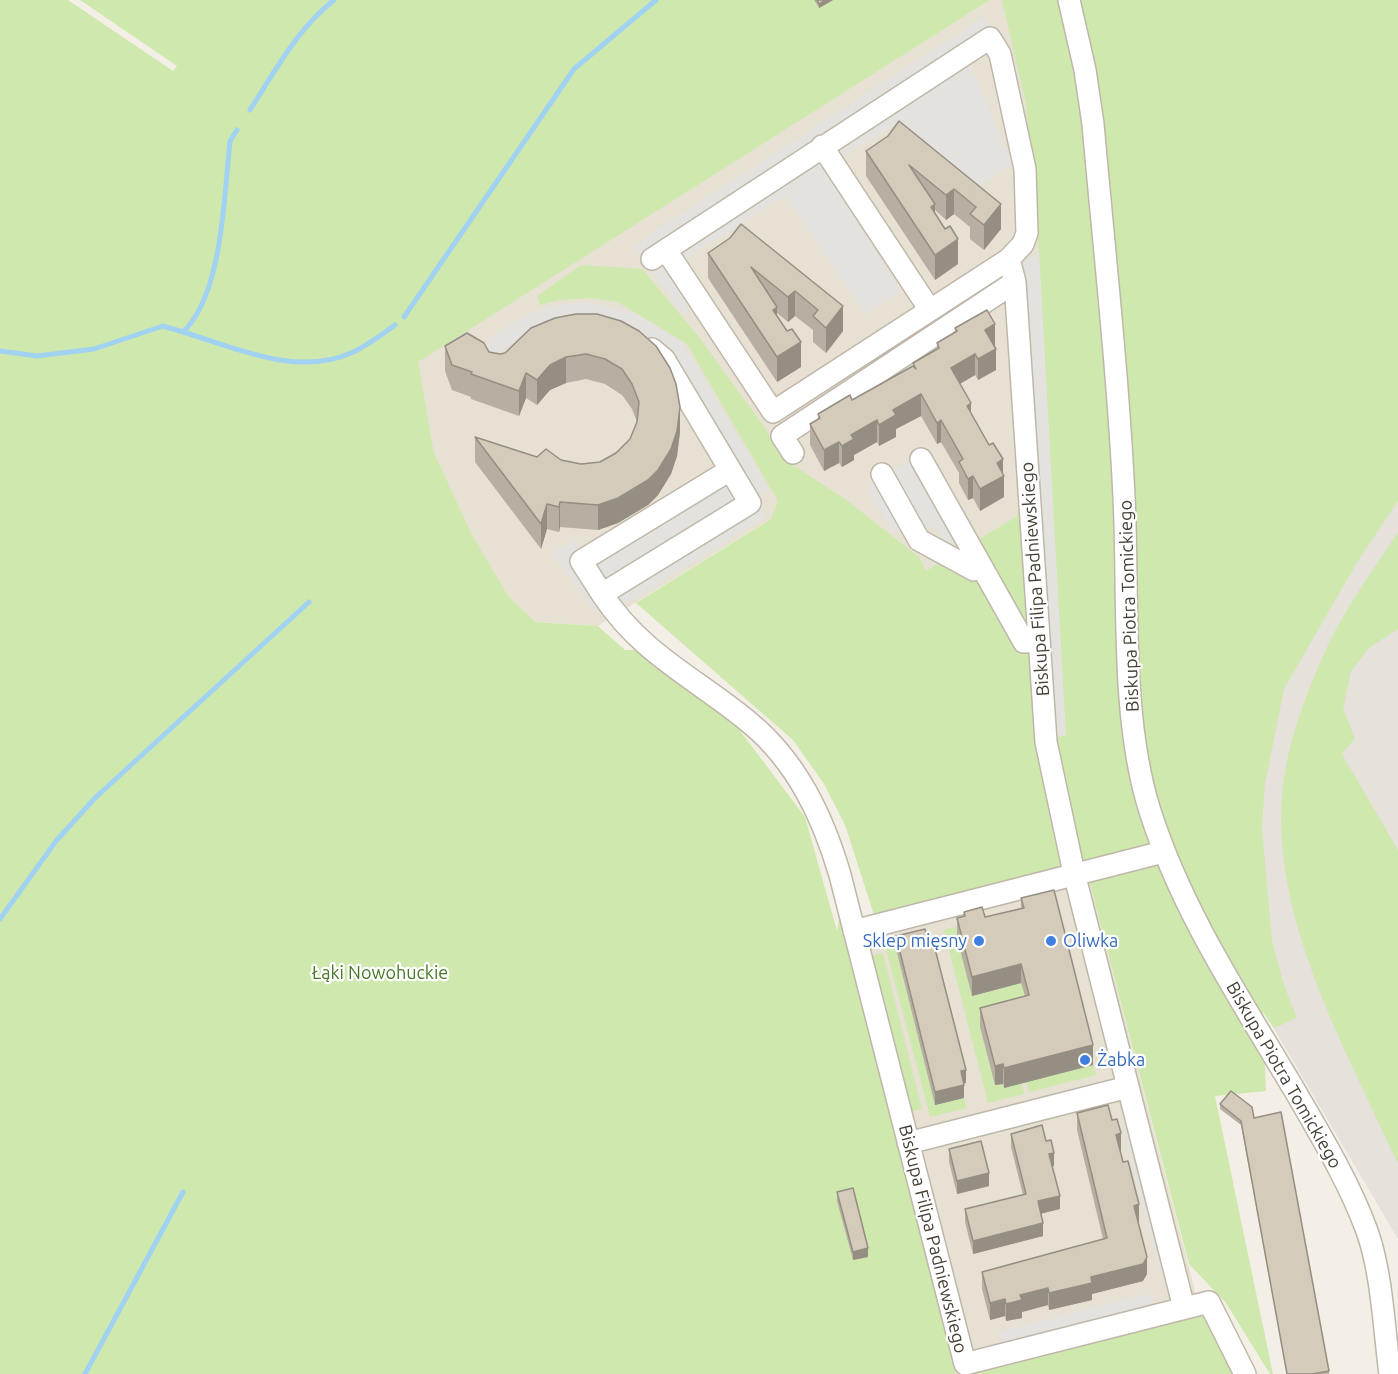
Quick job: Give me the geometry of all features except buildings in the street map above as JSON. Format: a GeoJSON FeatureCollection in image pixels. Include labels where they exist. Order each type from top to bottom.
{"type":"FeatureCollection","features":[{"type":"Feature","properties":{"kind":"street","name":"Biskupa Piotra Tomickiego"},"geometry":{"type":"LineString","coordinates":[[1069,0],[1085,70],[1094,135],[1124,492],[1127,639],[1132,703],[1139,766],[1148,807],[1163,852],[1192,916],[1322,1138],[1362,1220],[1374,1257],[1390,1374]]}},
{"type":"Feature","properties":{"kind":"street"},"geometry":{"type":"LineString","coordinates":[[990,38],[1000,54],[1025,169],[1027,233],[1023,243],[1009,259],[773,412],[659,254],[822,146],[990,38]]}},
{"type":"Feature","properties":{"kind":"street"},"geometry":{"type":"LineString","coordinates":[[822,146],[930,310]]}},
{"type":"Feature","properties":{"kind":"street","name":"Biskupa Filipa Padniewskiego"},"geometry":{"type":"LineString","coordinates":[[1009,259],[1015,282],[1046,742],[1074,873],[1184,1308]]}},
{"type":"Feature","properties":{"kind":"street"},"geometry":{"type":"LineString","coordinates":[[793,453],[782,436],[1015,282]]}},
{"type":"Feature","properties":{"kind":"street"},"geometry":{"type":"LineString","coordinates":[[602,594],[750,503],[663,359],[637,338]]}},
{"type":"Feature","properties":{"kind":"street"},"geometry":{"type":"LineString","coordinates":[[921,459],[1024,642],[1038,641]]}},
{"type":"Feature","properties":{"kind":"street","name":"Biskupa Filipa Padniewskiego"},"geometry":{"type":"LineString","coordinates":[[730,470],[581,561],[616,615],[648,648],[750,724],[790,766],[825,828],[855,931],[965,1364],[1209,1302],[1245,1374]]}},
{"type":"Feature","properties":{"kind":"street"},"geometry":{"type":"LineString","coordinates":[[882,474],[919,540],[974,570],[981,566]]}},
{"type":"Feature","properties":{"kind":"street"},"geometry":{"type":"LineString","coordinates":[[855,931],[1163,852]]}},
{"type":"Feature","properties":{"kind":"street"},"geometry":{"type":"LineString","coordinates":[[908,1143],[1128,1087]]}},
{"type":"Feature","properties":{"kind":"shaded area"},"geometry":{"type":"Polygon","coordinates":[[[990,0],[1008,0],[1049,181],[1054,494],[925,572],[822,487],[598,626],[520,621],[456,547],[403,370],[990,0]]]}},
{"type":"Feature","properties":{"kind":"shaded area"},"geometry":{"type":"Polygon","coordinates":[[[985,16],[994,32],[964,51],[1013,164],[978,186],[900,121],[824,169],[901,291],[865,314],[785,195],[670,270],[695,306],[683,314],[634,245],[985,16]]]}},
{"type":"Feature","properties":{"kind":"shaded area"},"geometry":{"type":"Polygon","coordinates":[[[1039,253],[1066,736],[1054,737],[1007,299],[783,447],[771,429],[1039,253]]]}},
{"type":"Feature","properties":{"kind":"shaded area"},"geometry":{"type":"Polygon","coordinates":[[[587,302],[636,314],[683,343],[769,489],[755,499],[766,517],[624,605],[618,595],[594,612],[552,553],[576,540],[591,562],[740,472],[670,353],[629,327],[536,328],[506,348],[491,369],[474,356],[494,336],[529,314],[561,304],[587,302]]]}},
{"type":"Feature","properties":{"kind":"shaded area"},"geometry":{"type":"Polygon","coordinates":[[[1398,409],[1398,1239],[1263,1010],[1246,964],[1279,579],[1398,409]]]}},
{"type":"Feature","properties":{"kind":"shaded area"},"geometry":{"type":"Polygon","coordinates":[[[926,452],[972,531],[946,546],[934,526],[923,532],[916,520],[893,533],[866,487],[926,452]]]}},
{"type":"Feature","properties":{"kind":"shaded area"},"geometry":{"type":"Polygon","coordinates":[[[1084,861],[1201,1314],[956,1374],[844,923],[1084,861]]]}},
{"type":"Feature","properties":{"kind":"shaded area"},"geometry":{"type":"Polygon","coordinates":[[[1131,1119],[1171,1278],[1159,1271],[1124,1133],[1131,1119]]]}},
{"type":"Feature","properties":{"kind":"shaded area"},"geometry":{"type":"Polygon","coordinates":[[[1150,1293],[1154,1307],[1002,1345],[998,1332],[1150,1293]]]}},
{"type":"Feature","properties":{"kind":"green space","name":"Łąki Nowohuckie"},"geometry":{"type":"Polygon","coordinates":[[[0,0],[68,0],[173,71],[177,66],[80,0],[990,0],[418,362],[434,453],[471,533],[508,596],[535,622],[598,626],[625,650],[639,650],[732,720],[805,817],[837,931],[839,919],[844,923],[956,1374],[0,1374],[0,0]]]}},
{"type":"Feature","properties":{"kind":"green space"},"geometry":{"type":"Polygon","coordinates":[[[1002,0],[1398,0],[1398,501],[1356,564],[1284,689],[1265,783],[1262,827],[1272,941],[1285,988],[1297,1018],[1274,1028],[1263,1012],[1266,1091],[1215,1096],[1273,1374],[1270,1374],[1226,1303],[1189,1264],[1084,861],[874,915],[845,825],[824,784],[793,740],[636,603],[771,519],[778,501],[687,344],[618,302],[591,298],[559,300],[540,305],[537,296],[581,265],[642,269],[699,337],[765,428],[784,459],[845,499],[919,557],[926,571],[1052,495],[1039,253],[1026,104],[1002,0]]]}},
{"type":"Feature","properties":{"kind":"green space"},"geometry":{"type":"Polygon","coordinates":[[[1398,532],[1398,629],[1369,648],[1351,671],[1343,709],[1355,738],[1342,754],[1398,850],[1398,1164],[1335,1029],[1316,981],[1299,932],[1287,884],[1282,835],[1285,769],[1293,736],[1310,687],[1339,624],[1398,532]]]}},
{"type":"Feature","properties":{"kind":"green space"},"geometry":{"type":"Polygon","coordinates":[[[1004,914],[1045,1077],[1093,1065],[1096,1075],[1029,1092],[1014,1038],[980,1027],[995,1085],[1003,1084],[1004,1087],[1022,1083],[1024,1094],[988,1103],[944,930],[980,920],[972,996],[1003,988],[1004,914]]]}},
{"type":"Feature","properties":{"kind":"green space"},"geometry":{"type":"Polygon","coordinates":[[[923,935],[925,942],[896,949],[936,1105],[964,1098],[967,1108],[930,1117],[885,945],[923,935]]]}},
{"type":"Feature","properties":{"kind":"green space"},"geometry":{"type":"Polygon","coordinates":[[[883,953],[922,1109],[910,1112],[870,956],[883,953]]]}},
{"type":"Feature","properties":{"kind":"green space"},"geometry":{"type":"Polygon","coordinates":[[[1201,1314],[1208,1320],[1236,1374],[964,1374],[1201,1314]]]}},
{"type":"Feature","properties":{"kind":"waterway"},"geometry":{"type":"LineString","coordinates":[[250,110],[298,37],[334,0]]}},
{"type":"Feature","properties":{"kind":"waterway"},"geometry":{"type":"LineString","coordinates":[[404,317],[574,69],[656,0]]}},
{"type":"Feature","properties":{"kind":"waterway"},"geometry":{"type":"LineString","coordinates":[[0,351],[37,356],[94,349],[163,326],[183,332],[196,315],[214,269],[223,215],[230,141],[237,130]]}},
{"type":"Feature","properties":{"kind":"waterway"},"geometry":{"type":"LineString","coordinates":[[183,332],[267,358],[309,362],[330,360],[351,353],[395,325]]}},
{"type":"Feature","properties":{"kind":"waterway"},"geometry":{"type":"LineString","coordinates":[[0,919],[56,841],[95,798],[309,602]]}},
{"type":"Feature","properties":{"kind":"waterway"},"geometry":{"type":"LineString","coordinates":[[85,1374],[183,1192]]}},
{"type":"Feature","properties":{"kind":"place","name":"Sklep mięsny"},"geometry":{"type":"Point","coordinates":[979,941]}},
{"type":"Feature","properties":{"kind":"place","name":"Oliwka"},"geometry":{"type":"Point","coordinates":[1051,941]}},
{"type":"Feature","properties":{"kind":"place","name":"Żabka"},"geometry":{"type":"Point","coordinates":[1085,1060]}}]}
